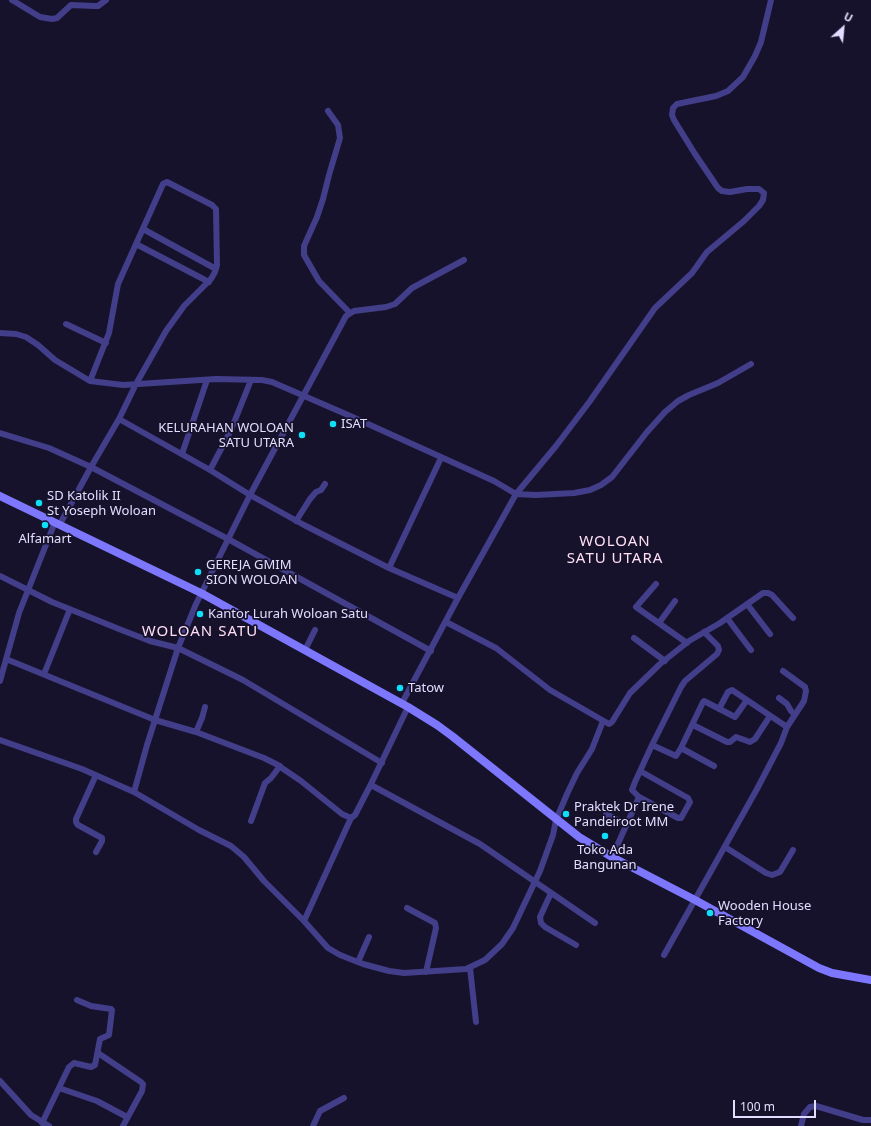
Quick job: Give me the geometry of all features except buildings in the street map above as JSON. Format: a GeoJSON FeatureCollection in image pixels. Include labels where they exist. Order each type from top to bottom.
{"type":"FeatureCollection","features":[{"type":"Feature","properties":{"kind":"main road"},"geometry":{"type":"LineString","coordinates":[[0,496],[201,593],[405,705],[447,732],[556,820],[584,840],[612,857],[695,900],[819,968],[832,973],[871,980]]}},
{"type":"Feature","properties":{"kind":"street"},"geometry":{"type":"LineString","coordinates":[[12,0],[40,17],[52,19],[57,18],[71,5],[98,6],[106,0]]}},
{"type":"Feature","properties":{"kind":"street"},"geometry":{"type":"LineString","coordinates":[[304,921],[351,818],[356,815],[382,763],[405,705],[430,651],[516,494],[582,412],[654,308],[692,273],[707,252],[744,221],[763,200],[764,193],[759,188],[730,192],[722,191],[718,188],[694,154],[672,115],[673,108],[677,104],[704,100],[716,96],[728,91],[743,77],[755,56],[771,0]]}},
{"type":"Feature","properties":{"kind":"street"},"geometry":{"type":"LineString","coordinates":[[328,111],[338,125],[340,138],[317,217],[304,246],[304,255],[319,281],[350,313]]}},
{"type":"Feature","properties":{"kind":"street"},"geometry":{"type":"LineString","coordinates":[[0,681],[27,590],[58,523],[119,419],[136,384],[166,330],[184,306],[213,276],[217,261],[216,209],[207,202],[166,182],[163,184],[118,284],[109,333],[90,381]]}},
{"type":"Feature","properties":{"kind":"street"},"geometry":{"type":"LineString","coordinates":[[143,229],[216,269]]}},
{"type":"Feature","properties":{"kind":"street"},"geometry":{"type":"LineString","coordinates":[[136,244],[208,282]]}},
{"type":"Feature","properties":{"kind":"street"},"geometry":{"type":"LineString","coordinates":[[134,792],[178,648],[201,593],[250,495],[346,316],[354,311],[386,307],[395,304],[412,288],[464,260]]}},
{"type":"Feature","properties":{"kind":"street"},"geometry":{"type":"LineString","coordinates":[[66,324],[106,343]]}},
{"type":"Feature","properties":{"kind":"street"},"geometry":{"type":"LineString","coordinates":[[0,333],[16,334],[26,337],[55,360],[90,381],[113,384],[207,380],[262,380],[272,382],[494,481],[516,494],[536,495],[574,493],[590,490],[601,485],[612,477],[647,432],[665,412],[678,401],[718,383],[751,364]]}},
{"type":"Feature","properties":{"kind":"street"},"geometry":{"type":"LineString","coordinates":[[182,454],[207,380]]}},
{"type":"Feature","properties":{"kind":"street"},"geometry":{"type":"LineString","coordinates":[[210,470],[231,430],[252,380]]}},
{"type":"Feature","properties":{"kind":"street"},"geometry":{"type":"LineString","coordinates":[[119,419],[296,520],[389,568],[458,598]]}},
{"type":"Feature","properties":{"kind":"street"},"geometry":{"type":"LineString","coordinates":[[0,433],[49,448],[91,467],[228,539],[430,651]]}},
{"type":"Feature","properties":{"kind":"street"},"geometry":{"type":"LineString","coordinates":[[389,568],[441,458]]}},
{"type":"Feature","properties":{"kind":"street"},"geometry":{"type":"LineString","coordinates":[[296,520],[310,499],[316,492],[321,490],[325,484]]}},
{"type":"Feature","properties":{"kind":"street"},"geometry":{"type":"LineString","coordinates":[[0,576],[70,609],[150,641],[178,648],[243,680],[382,763]]}},
{"type":"Feature","properties":{"kind":"street"},"geometry":{"type":"LineString","coordinates":[[656,584],[636,607],[687,643]]}},
{"type":"Feature","properties":{"kind":"street"},"geometry":{"type":"LineString","coordinates":[[446,622],[496,648],[550,690],[609,724],[612,722],[630,693],[642,680],[687,643],[764,593],[772,595],[793,618]]}},
{"type":"Feature","properties":{"kind":"street"},"geometry":{"type":"LineString","coordinates":[[659,623],[675,601]]}},
{"type":"Feature","properties":{"kind":"street"},"geometry":{"type":"LineString","coordinates":[[747,604],[770,634]]}},
{"type":"Feature","properties":{"kind":"street"},"geometry":{"type":"LineString","coordinates":[[44,674],[70,609]]}},
{"type":"Feature","properties":{"kind":"street"},"geometry":{"type":"LineString","coordinates":[[727,618],[751,650]]}},
{"type":"Feature","properties":{"kind":"street"},"geometry":{"type":"LineString","coordinates":[[305,650],[315,630]]}},
{"type":"Feature","properties":{"kind":"street"},"geometry":{"type":"LineString","coordinates":[[640,771],[688,798],[690,801],[680,818],[639,798],[632,790],[640,771],[652,745],[681,687],[717,654],[719,650],[718,646],[704,632]]}},
{"type":"Feature","properties":{"kind":"street"},"geometry":{"type":"LineString","coordinates":[[634,638],[665,661]]}},
{"type":"Feature","properties":{"kind":"street"},"geometry":{"type":"LineString","coordinates":[[6,659],[155,720],[196,732],[254,753],[280,766],[342,814],[351,818]]}},
{"type":"Feature","properties":{"kind":"street"},"geometry":{"type":"LineString","coordinates":[[664,955],[725,847],[781,743],[787,727],[804,701],[805,687],[783,671]]}},
{"type":"Feature","properties":{"kind":"street"},"geometry":{"type":"LineString","coordinates":[[719,709],[728,692],[731,690],[787,727]]}},
{"type":"Feature","properties":{"kind":"street"},"geometry":{"type":"LineString","coordinates":[[779,698],[787,704],[791,712],[795,715]]}},
{"type":"Feature","properties":{"kind":"street"},"geometry":{"type":"LineString","coordinates":[[652,745],[673,756],[676,756],[704,701],[735,717],[747,700]]}},
{"type":"Feature","properties":{"kind":"street"},"geometry":{"type":"LineString","coordinates":[[196,732],[205,707]]}},
{"type":"Feature","properties":{"kind":"street"},"geometry":{"type":"LineString","coordinates":[[693,725],[726,742],[730,742],[736,737],[750,742],[755,739],[770,716]]}},
{"type":"Feature","properties":{"kind":"street"},"geometry":{"type":"LineString","coordinates":[[0,740],[82,769],[134,792],[199,830],[238,850],[270,888],[304,921],[319,940],[328,948],[340,956],[398,973],[460,970],[470,968],[485,960],[508,936],[535,881],[549,846],[556,820],[577,773],[596,740],[603,721]]}},
{"type":"Feature","properties":{"kind":"street"},"geometry":{"type":"LineString","coordinates":[[681,748],[714,766]]}},
{"type":"Feature","properties":{"kind":"street"},"geometry":{"type":"LineString","coordinates":[[251,820],[265,783],[280,766]]}},
{"type":"Feature","properties":{"kind":"street"},"geometry":{"type":"LineString","coordinates":[[96,775],[76,819],[78,825],[102,838],[96,852]]}},
{"type":"Feature","properties":{"kind":"street"},"geometry":{"type":"LineString","coordinates":[[371,785],[480,844],[595,923]]}},
{"type":"Feature","properties":{"kind":"street"},"geometry":{"type":"LineString","coordinates":[[612,857],[639,798]]}},
{"type":"Feature","properties":{"kind":"street"},"geometry":{"type":"LineString","coordinates":[[606,814],[627,825]]}},
{"type":"Feature","properties":{"kind":"street"},"geometry":{"type":"LineString","coordinates":[[725,847],[766,873],[772,875],[780,872],[793,850]]}},
{"type":"Feature","properties":{"kind":"street"},"geometry":{"type":"LineString","coordinates":[[551,893],[540,917],[541,923],[545,928],[576,945]]}},
{"type":"Feature","properties":{"kind":"street"},"geometry":{"type":"LineString","coordinates":[[407,908],[430,920],[434,923],[436,928],[426,972]]}},
{"type":"Feature","properties":{"kind":"street"},"geometry":{"type":"LineString","coordinates":[[358,962],[369,936]]}},
{"type":"Feature","properties":{"kind":"street"},"geometry":{"type":"LineString","coordinates":[[470,968],[476,1022]]}},
{"type":"Feature","properties":{"kind":"street"},"geometry":{"type":"LineString","coordinates":[[42,1123],[71,1064],[74,1063],[93,1066],[96,1063],[100,1039],[109,1035],[112,1010],[109,1008],[91,1006],[77,1000]]}},
{"type":"Feature","properties":{"kind":"street"},"geometry":{"type":"LineString","coordinates":[[98,1054],[143,1084],[142,1090],[123,1126]]}},
{"type":"Feature","properties":{"kind":"street"},"geometry":{"type":"LineString","coordinates":[[0,1081],[30,1115],[42,1123],[50,1126]]}},
{"type":"Feature","properties":{"kind":"street"},"geometry":{"type":"LineString","coordinates":[[59,1088],[97,1101],[127,1117]]}},
{"type":"Feature","properties":{"kind":"street"},"geometry":{"type":"LineString","coordinates":[[313,1126],[320,1111],[344,1098]]}},
{"type":"Feature","properties":{"kind":"street"},"geometry":{"type":"LineString","coordinates":[[801,1126],[804,1114],[810,1107],[816,1106],[863,1120],[871,1120]]}},
{"type":"Feature","properties":{"kind":"place","name":"ISAT"},"geometry":{"type":"Point","coordinates":[333,424]}},
{"type":"Feature","properties":{"kind":"place","name":"KELURAHAN WOLOAN SATU UTARA"},"geometry":{"type":"Point","coordinates":[302,435]}},
{"type":"Feature","properties":{"kind":"place","name":"SD Katolik II St Yoseph Woloan"},"geometry":{"type":"Point","coordinates":[39,503]}},
{"type":"Feature","properties":{"kind":"place","name":"Alfamart"},"geometry":{"type":"Point","coordinates":[45,525]}},
{"type":"Feature","properties":{"kind":"place","name":"GEREJA GMIM SION WOLOAN"},"geometry":{"type":"Point","coordinates":[198,572]}},
{"type":"Feature","properties":{"kind":"place","name":"Kantor Lurah Woloan Satu"},"geometry":{"type":"Point","coordinates":[200,614]}},
{"type":"Feature","properties":{"kind":"place","name":"Tatow"},"geometry":{"type":"Point","coordinates":[400,688]}},
{"type":"Feature","properties":{"kind":"place","name":"Praktek Dr Irene Pandeiroot MM"},"geometry":{"type":"Point","coordinates":[566,814]}},
{"type":"Feature","properties":{"kind":"place","name":"Toko Ada Bangunan"},"geometry":{"type":"Point","coordinates":[605,836]}},
{"type":"Feature","properties":{"kind":"place","name":"Wooden House Factory"},"geometry":{"type":"Point","coordinates":[710,913]}},
{"type":"Feature","properties":{"kind":"district","name":"WOLOAN SATU UTARA"},"geometry":{"type":"Point","coordinates":[615,550]}},
{"type":"Feature","properties":{"kind":"district","name":"WOLOAN SATU"},"geometry":{"type":"Point","coordinates":[200,632]}}]}
